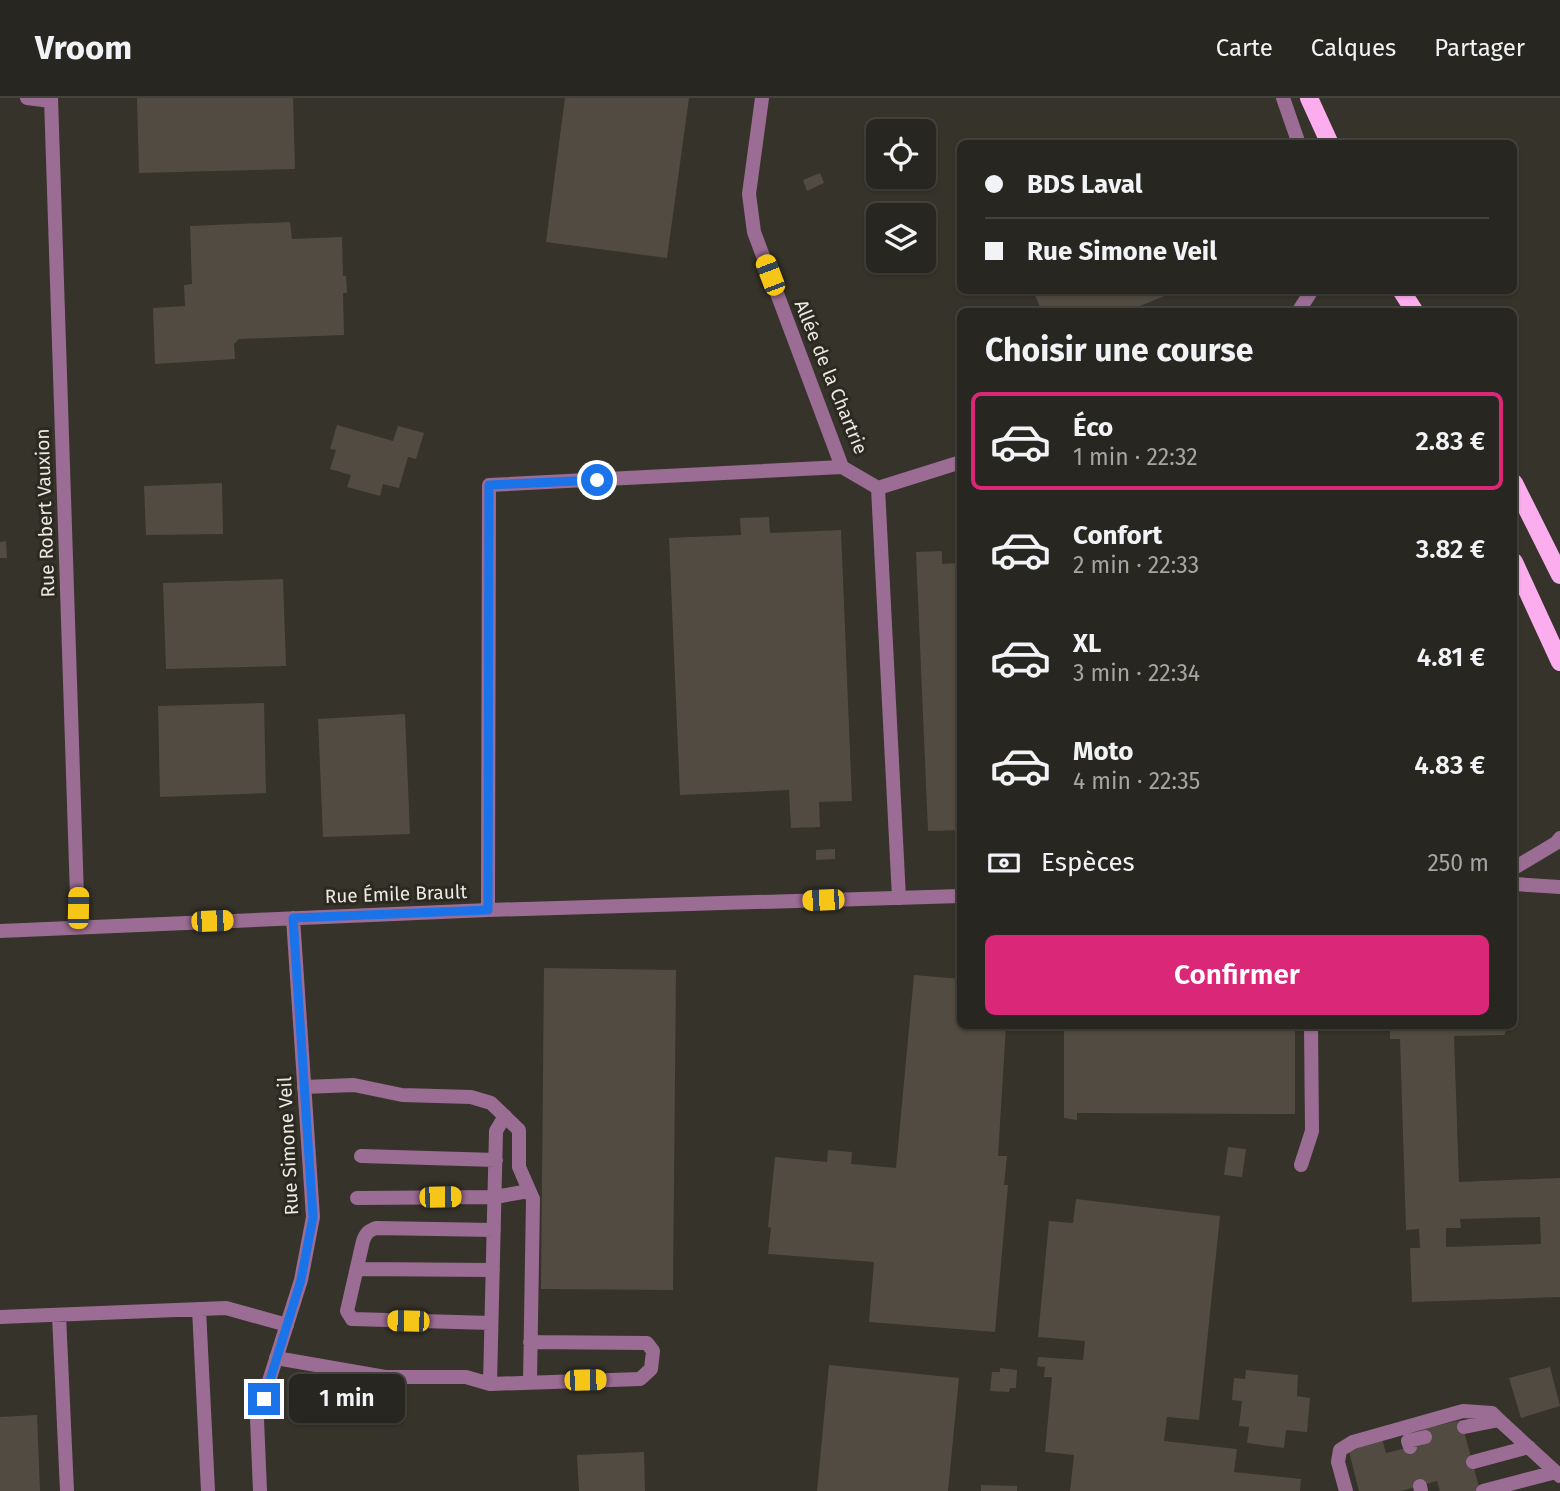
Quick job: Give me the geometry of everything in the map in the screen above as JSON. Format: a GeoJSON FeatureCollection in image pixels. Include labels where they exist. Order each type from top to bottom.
{"type":"FeatureCollection","features":[{"type":"Feature","properties":{"kind":"main road"},"geometry":{"type":"LineString","coordinates":[[1309,98],[1329,140]]}},
{"type":"Feature","properties":{"kind":"main road"},"geometry":{"type":"LineString","coordinates":[[1517,489],[1560,575]]}},
{"type":"Feature","properties":{"kind":"main road"},"geometry":{"type":"LineString","coordinates":[[1517,569],[1560,662]]}},
{"type":"Feature","properties":{"kind":"street"},"geometry":{"type":"LineString","coordinates":[[27,98],[51,100]]}},
{"type":"Feature","properties":{"kind":"street","name":"Allée de la Chartrie"},"geometry":{"type":"LineString","coordinates":[[762,98],[749,194],[754,232],[842,467],[878,488]]}},
{"type":"Feature","properties":{"kind":"street"},"geometry":{"type":"LineString","coordinates":[[1283,98],[1298,140]]}},
{"type":"Feature","properties":{"kind":"street","name":"Rue Robert Vauxion"},"geometry":{"type":"LineString","coordinates":[[51,100],[78,927]]}},
{"type":"Feature","properties":{"kind":"street"},"geometry":{"type":"LineString","coordinates":[[899,898],[878,488],[957,463]]}},
{"type":"Feature","properties":{"kind":"street"},"geometry":{"type":"LineString","coordinates":[[488,910],[489,485],[842,467]]}},
{"type":"Feature","properties":{"kind":"street"},"geometry":{"type":"LineString","coordinates":[[1517,866],[1560,838]]}},
{"type":"Feature","properties":{"kind":"street"},"geometry":{"type":"LineString","coordinates":[[1517,884],[1560,887]]}},
{"type":"Feature","properties":{"kind":"street","name":"Rue Émile Brault"},"geometry":{"type":"LineString","coordinates":[[0,931],[488,910],[957,896]]}},
{"type":"Feature","properties":{"kind":"street","name":"Rue Simone Veil"},"geometry":{"type":"LineString","coordinates":[[260,1491],[257,1419],[301,1280],[313,1217],[293,918]]}},
{"type":"Feature","properties":{"kind":"street"},"geometry":{"type":"LineString","coordinates":[[1301,1166],[1312,1131],[1311,1029]]}},
{"type":"Feature","properties":{"kind":"street"},"geometry":{"type":"LineString","coordinates":[[304,1087],[354,1085],[402,1095],[471,1097],[491,1104],[519,1130],[519,1167],[533,1199],[530,1381]]}},
{"type":"Feature","properties":{"kind":"street"},"geometry":{"type":"LineString","coordinates":[[489,1384],[496,1131],[505,1116]]}},
{"type":"Feature","properties":{"kind":"street"},"geometry":{"type":"LineString","coordinates":[[361,1156],[496,1160]]}},
{"type":"Feature","properties":{"kind":"street"},"geometry":{"type":"LineString","coordinates":[[357,1198],[495,1196],[529,1191]]}},
{"type":"Feature","properties":{"kind":"street"},"geometry":{"type":"LineString","coordinates":[[491,1323],[352,1320],[347,1311],[366,1233],[376,1228],[494,1230]]}},
{"type":"Feature","properties":{"kind":"street"},"geometry":{"type":"LineString","coordinates":[[357,1269],[493,1270]]}},
{"type":"Feature","properties":{"kind":"street"},"geometry":{"type":"LineString","coordinates":[[0,1317],[226,1308],[287,1325]]}},
{"type":"Feature","properties":{"kind":"street"},"geometry":{"type":"LineString","coordinates":[[199,1309],[208,1491]]}},
{"type":"Feature","properties":{"kind":"street"},"geometry":{"type":"LineString","coordinates":[[59,1315],[66,1491]]}},
{"type":"Feature","properties":{"kind":"street"},"geometry":{"type":"LineString","coordinates":[[276,1359],[385,1377],[466,1377],[489,1384],[640,1379],[652,1369],[653,1351],[647,1343],[530,1342]]}},
{"type":"Feature","properties":{"kind":"street"},"geometry":{"type":"LineString","coordinates":[[1346,1491],[1338,1462],[1340,1450],[1353,1442],[1462,1411],[1492,1413],[1558,1474]]}},
{"type":"Feature","properties":{"kind":"street"},"geometry":{"type":"LineString","coordinates":[[1464,1427],[1499,1420]]}},
{"type":"Feature","properties":{"kind":"street"},"geometry":{"type":"LineString","coordinates":[[1410,1447],[1408,1441],[1425,1437]]}},
{"type":"Feature","properties":{"kind":"street"},"geometry":{"type":"LineString","coordinates":[[1473,1462],[1529,1447]]}},
{"type":"Feature","properties":{"kind":"street"},"geometry":{"type":"LineString","coordinates":[[1483,1491],[1558,1474]]}},
{"type":"Feature","properties":{"kind":"building"},"geometry":{"type":"Polygon","coordinates":[[[137,98],[293,98],[295,169],[139,173],[137,98]]]}},
{"type":"Feature","properties":{"kind":"building"},"geometry":{"type":"Polygon","coordinates":[[[565,98],[689,98],[667,258],[546,242],[565,98]]]}},
{"type":"Feature","properties":{"kind":"building"},"geometry":{"type":"Polygon","coordinates":[[[820,173],[824,183],[807,191],[803,180],[820,173]]]}},
{"type":"Feature","properties":{"kind":"building"},"geometry":{"type":"Polygon","coordinates":[[[290,222],[292,239],[342,237],[343,276],[346,276],[347,293],[343,293],[344,335],[239,339],[234,344],[235,359],[155,364],[153,308],[185,306],[184,285],[192,284],[190,226],[290,222]]]}},
{"type":"Feature","properties":{"kind":"building"},"geometry":{"type":"Polygon","coordinates":[[[1170,294],[1140,306],[1141,308],[1040,308],[1035,295],[1170,294]]]}},
{"type":"Feature","properties":{"kind":"building"},"geometry":{"type":"Polygon","coordinates":[[[337,425],[393,441],[398,426],[424,433],[416,459],[408,457],[399,488],[383,484],[380,496],[347,487],[351,475],[330,469],[336,450],[330,449],[337,425]]]}},
{"type":"Feature","properties":{"kind":"building"},"geometry":{"type":"Polygon","coordinates":[[[222,483],[223,534],[146,535],[144,486],[222,483]]]}},
{"type":"Feature","properties":{"kind":"building"},"geometry":{"type":"Polygon","coordinates":[[[769,517],[770,533],[841,530],[852,801],[819,802],[820,827],[791,828],[789,790],[680,795],[669,538],[741,535],[740,518],[769,517]]]}},
{"type":"Feature","properties":{"kind":"building"},"geometry":{"type":"Polygon","coordinates":[[[6,541],[7,558],[0,558],[0,542],[6,541]]]}},
{"type":"Feature","properties":{"kind":"building"},"geometry":{"type":"Polygon","coordinates":[[[942,551],[942,564],[957,563],[957,830],[928,831],[916,552],[942,551]]]}},
{"type":"Feature","properties":{"kind":"building"},"geometry":{"type":"Polygon","coordinates":[[[283,579],[286,666],[166,669],[163,583],[283,579]]]}},
{"type":"Feature","properties":{"kind":"building"},"geometry":{"type":"Polygon","coordinates":[[[264,703],[266,793],[160,797],[158,706],[264,703]]]}},
{"type":"Feature","properties":{"kind":"building"},"geometry":{"type":"Polygon","coordinates":[[[405,714],[410,834],[323,837],[318,719],[405,714]]]}},
{"type":"Feature","properties":{"kind":"building"},"geometry":{"type":"Polygon","coordinates":[[[835,849],[835,859],[816,860],[816,850],[835,849]]]}},
{"type":"Feature","properties":{"kind":"building"},"geometry":{"type":"Polygon","coordinates":[[[544,968],[676,970],[673,1290],[541,1289],[544,968]]]}},
{"type":"Feature","properties":{"kind":"building"},"geometry":{"type":"Polygon","coordinates":[[[914,975],[957,979],[957,1029],[1006,1029],[998,1156],[1007,1156],[1004,1185],[1008,1185],[995,1332],[869,1322],[874,1262],[768,1254],[775,1157],[827,1162],[828,1150],[852,1152],[851,1164],[896,1168],[914,975]]]}},
{"type":"Feature","properties":{"kind":"building"},"geometry":{"type":"Polygon","coordinates":[[[1064,1029],[1295,1029],[1295,1114],[1077,1113],[1077,1120],[1064,1118],[1064,1029]]]}},
{"type":"Feature","properties":{"kind":"building"},"geometry":{"type":"Polygon","coordinates":[[[1390,1029],[1506,1031],[1504,1035],[1454,1036],[1459,1182],[1560,1178],[1560,1297],[1412,1302],[1410,1248],[1420,1248],[1419,1229],[1406,1230],[1400,1039],[1390,1039],[1390,1029]],[[1540,1217],[1460,1219],[1461,1228],[1446,1228],[1446,1247],[1541,1244],[1540,1217]]]}},
{"type":"Feature","properties":{"kind":"building"},"geometry":{"type":"Polygon","coordinates":[[[1228,1147],[1246,1149],[1242,1177],[1224,1175],[1228,1147]]]}},
{"type":"Feature","properties":{"kind":"building"},"geometry":{"type":"Polygon","coordinates":[[[1076,1199],[1220,1216],[1199,1420],[1167,1417],[1164,1441],[1237,1449],[1234,1472],[1301,1479],[1300,1491],[1070,1491],[1074,1455],[1045,1452],[1052,1377],[1044,1377],[1045,1367],[1037,1366],[1038,1357],[1083,1360],[1085,1341],[1038,1337],[1049,1221],[1073,1223],[1076,1199]]]}},
{"type":"Feature","properties":{"kind":"building"},"geometry":{"type":"Polygon","coordinates":[[[829,1365],[959,1378],[948,1491],[817,1491],[829,1365]]]}},
{"type":"Feature","properties":{"kind":"building"},"geometry":{"type":"Polygon","coordinates":[[[1550,1367],[1560,1406],[1521,1418],[1509,1378],[1550,1367]]]}},
{"type":"Feature","properties":{"kind":"building"},"geometry":{"type":"Polygon","coordinates":[[[1000,1368],[1017,1370],[1016,1388],[1010,1388],[1009,1392],[990,1391],[992,1372],[1000,1372],[1000,1368]]]}},
{"type":"Feature","properties":{"kind":"building"},"geometry":{"type":"Polygon","coordinates":[[[1246,1370],[1298,1375],[1297,1396],[1310,1398],[1307,1432],[1286,1430],[1284,1448],[1247,1443],[1249,1427],[1239,1426],[1242,1401],[1232,1400],[1234,1378],[1245,1379],[1246,1370]]]}},
{"type":"Feature","properties":{"kind":"building"},"geometry":{"type":"Polygon","coordinates":[[[37,1415],[40,1491],[0,1491],[0,1417],[37,1415]]]}},
{"type":"Feature","properties":{"kind":"building"},"geometry":{"type":"Polygon","coordinates":[[[1461,1420],[1480,1491],[1440,1491],[1437,1481],[1401,1491],[1359,1491],[1348,1448],[1382,1439],[1386,1453],[1427,1443],[1423,1429],[1461,1420]]]}},
{"type":"Feature","properties":{"kind":"building"},"geometry":{"type":"Polygon","coordinates":[[[644,1452],[645,1491],[579,1491],[577,1455],[644,1452]]]}},
{"type":"Feature","properties":{"kind":"building"},"geometry":{"type":"Polygon","coordinates":[[[981,1485],[1017,1486],[1017,1491],[981,1491],[981,1485]]]}},
{"type":"Feature","properties":{"kind":"route"},"geometry":{"type":"LineString","coordinates":[[264,1399],[301,1280],[313,1217],[293,918],[488,910],[489,485],[597,480]]}}]}
